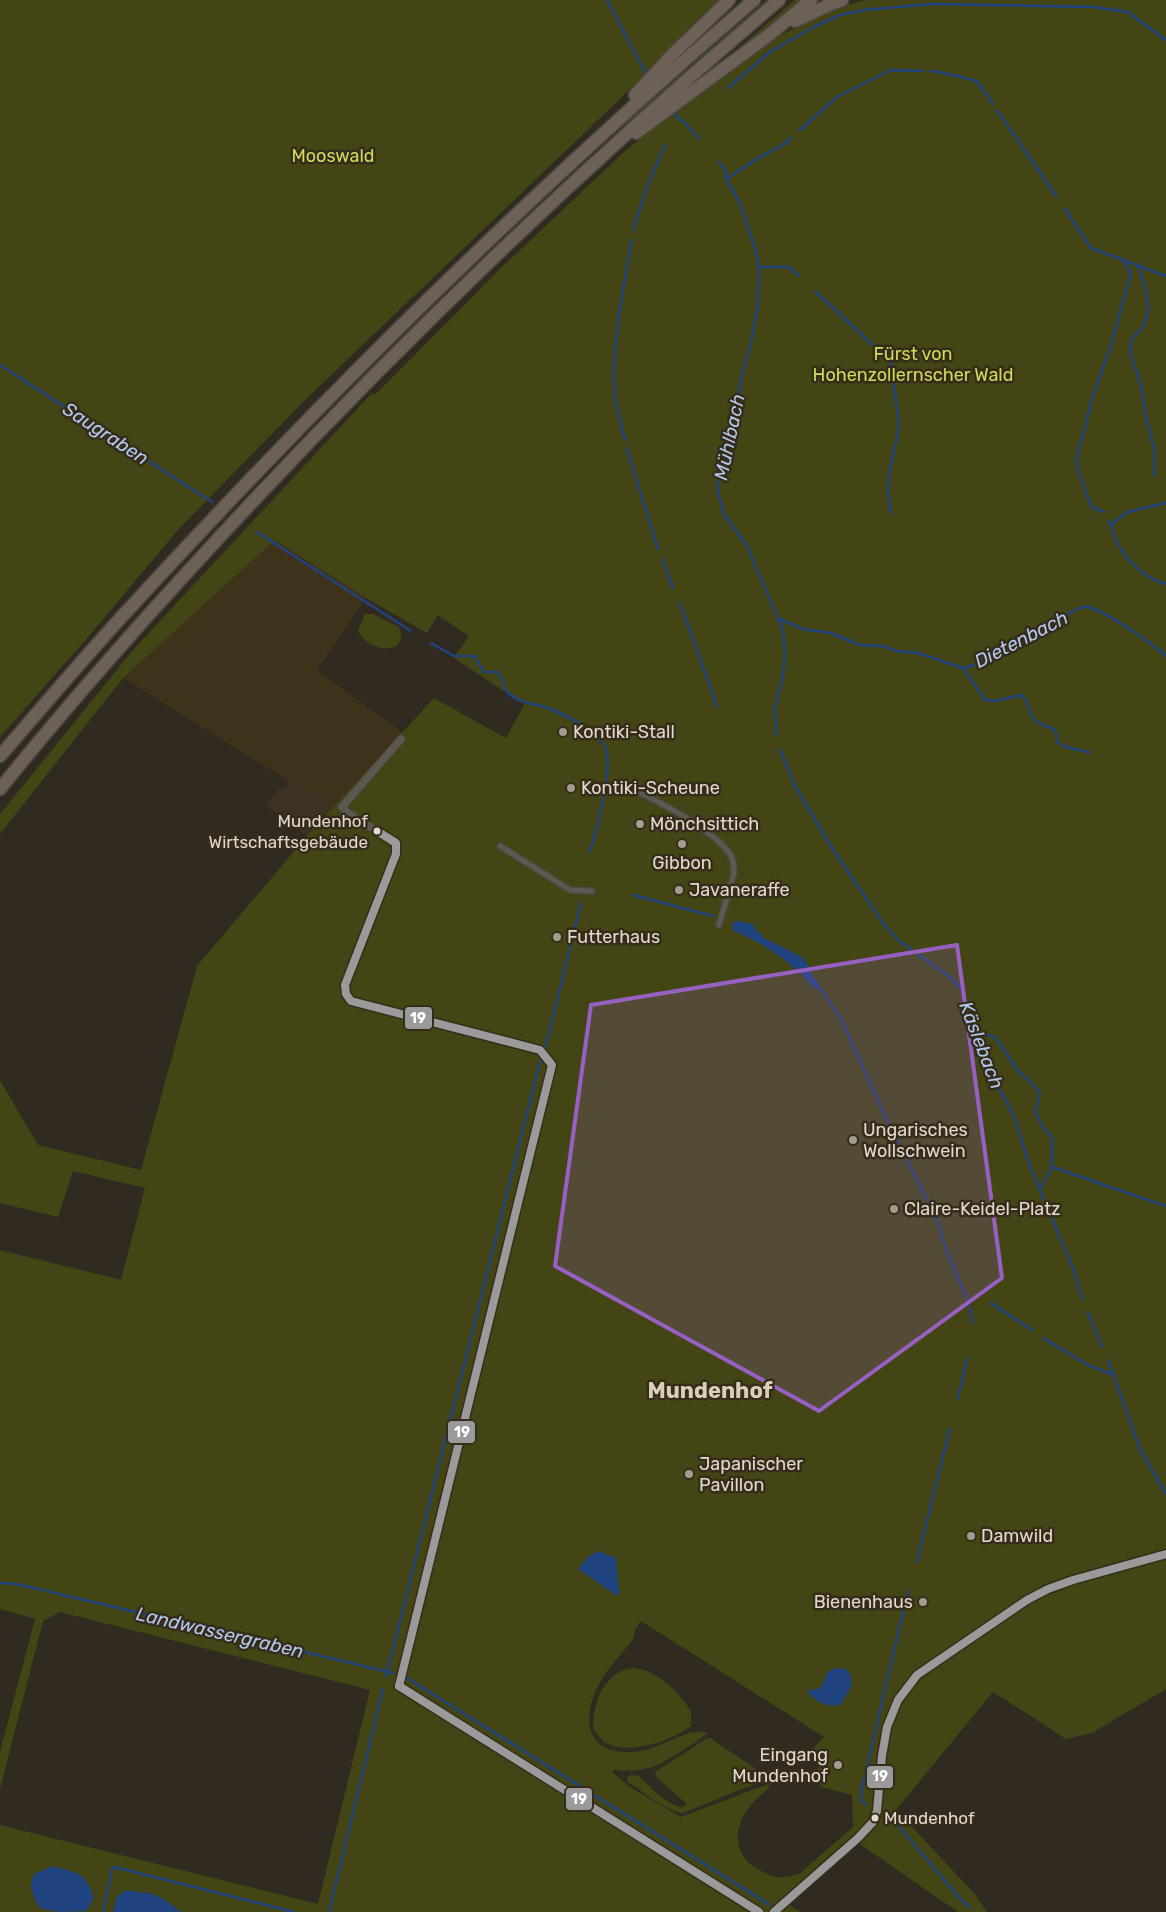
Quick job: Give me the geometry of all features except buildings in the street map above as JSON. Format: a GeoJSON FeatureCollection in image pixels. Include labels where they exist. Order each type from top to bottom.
{"type":"FeatureCollection","features":[{"type":"Feature","properties":{"kind":"highway"},"geometry":{"type":"LineString","coordinates":[[606,130],[671,56],[729,0]]}},
{"type":"Feature","properties":{"kind":"highway"},"geometry":{"type":"LineString","coordinates":[[0,756],[117,623],[328,399],[396,330],[606,130],[754,0]]}},
{"type":"Feature","properties":{"kind":"highway"},"geometry":{"type":"LineString","coordinates":[[0,789],[133,631],[340,409],[474,275],[599,158],[779,0]]}},
{"type":"Feature","properties":{"kind":"highway"},"geometry":{"type":"LineString","coordinates":[[599,158],[657,119],[769,35],[811,0]]}},
{"type":"Feature","properties":{"kind":"highway"},"geometry":{"type":"LineString","coordinates":[[769,35],[802,17],[842,0]]}},
{"type":"Feature","properties":{"kind":"street"},"geometry":{"type":"LineString","coordinates":[[401,739],[342,807],[348,813],[396,843],[396,854],[345,985],[345,992],[350,1001],[540,1050],[552,1066],[399,1686],[759,1912]]}},
{"type":"Feature","properties":{"kind":"street"},"geometry":{"type":"LineString","coordinates":[[620,782],[676,812],[717,840],[731,855],[734,872],[719,925]]}},
{"type":"Feature","properties":{"kind":"street"},"geometry":{"type":"LineString","coordinates":[[500,846],[570,890],[592,891]]}},
{"type":"Feature","properties":{"kind":"street"},"geometry":{"type":"LineString","coordinates":[[774,1912],[827,1867],[876,1817],[881,1760],[888,1724],[894,1705],[917,1674],[1027,1600],[1073,1580],[1166,1554]]}},
{"type":"Feature","properties":{"kind":"highlighted area"},"geometry":{"type":"Polygon","coordinates":[[[957,945],[1002,1278],[819,1411],[555,1266],[591,1005],[957,945]]]}},
{"type":"Feature","properties":{"kind":"shaded area"},"geometry":{"type":"Polygon","coordinates":[[[275,540],[366,598],[317,670],[402,732],[335,807],[306,788],[289,784],[285,779],[123,678],[275,540]]]}},
{"type":"Feature","properties":{"kind":"shaded area"},"geometry":{"type":"Polygon","coordinates":[[[289,784],[306,788],[335,807],[307,836],[265,805],[279,789],[289,784]]]}},
{"type":"Feature","properties":{"kind":"green space","name":"Mooswald"},"geometry":{"type":"Polygon","coordinates":[[[0,0],[719,0],[646,74],[305,400],[177,531],[89,636],[0,737],[0,0]]]}},
{"type":"Feature","properties":{"kind":"green space"},"geometry":{"type":"Polygon","coordinates":[[[766,0],[774,0],[626,129],[622,125],[766,0]]]}},
{"type":"Feature","properties":{"kind":"green space"},"geometry":{"type":"Polygon","coordinates":[[[795,0],[803,0],[764,32],[711,71],[795,0]]]}},
{"type":"Feature","properties":{"kind":"green space","name":"Fürst von Hohenzollernscher Wald"},"geometry":{"type":"Polygon","coordinates":[[[865,0],[1166,0],[1166,1689],[1092,1733],[1066,1739],[993,1692],[896,1810],[974,1893],[987,1912],[958,1912],[857,1842],[790,1905],[800,1912],[181,1912],[157,1896],[128,1890],[114,1904],[113,1912],[0,1912],[0,1825],[318,1904],[370,1690],[60,1612],[43,1621],[0,1789],[0,1752],[35,1619],[0,1609],[0,1250],[121,1280],[145,1188],[73,1171],[58,1217],[0,1203],[0,1080],[38,1145],[141,1170],[197,966],[307,836],[434,698],[506,738],[525,703],[454,658],[469,636],[438,615],[427,633],[366,598],[275,540],[123,678],[0,834],[0,814],[133,650],[372,393],[375,395],[501,268],[625,151],[779,36],[835,8],[865,0]],[[641,1621],[635,1629],[634,1638],[599,1684],[590,1712],[590,1725],[593,1736],[600,1744],[610,1750],[623,1752],[640,1751],[689,1733],[706,1732],[695,1742],[658,1765],[634,1771],[613,1770],[613,1773],[630,1787],[681,1817],[768,1784],[770,1787],[746,1811],[740,1824],[738,1840],[742,1855],[747,1861],[761,1871],[776,1877],[799,1874],[853,1827],[852,1795],[821,1787],[818,1775],[820,1763],[814,1756],[804,1762],[804,1758],[824,1737],[641,1621]]]}},
{"type":"Feature","properties":{"kind":"green space"},"geometry":{"type":"Polygon","coordinates":[[[365,614],[373,614],[399,627],[401,636],[399,643],[394,647],[386,648],[370,644],[358,630],[365,614]]]}},
{"type":"Feature","properties":{"kind":"green space"},"geometry":{"type":"Polygon","coordinates":[[[633,1668],[658,1677],[680,1696],[691,1711],[691,1726],[670,1738],[642,1746],[628,1748],[604,1742],[593,1726],[601,1691],[611,1678],[633,1668]]]}},
{"type":"Feature","properties":{"kind":"green space"},"geometry":{"type":"Polygon","coordinates":[[[710,1738],[768,1777],[683,1813],[669,1809],[628,1782],[627,1778],[630,1775],[639,1776],[665,1800],[683,1807],[687,1804],[657,1778],[655,1772],[710,1738]]]}},
{"type":"Feature","properties":{"kind":"water"},"geometry":{"type":"Polygon","coordinates":[[[733,922],[753,924],[762,937],[802,957],[821,989],[814,988],[782,958],[758,942],[732,930],[733,922]]]}},
{"type":"Feature","properties":{"kind":"water"},"geometry":{"type":"Polygon","coordinates":[[[598,1551],[616,1558],[619,1594],[617,1596],[578,1569],[588,1557],[598,1551]]]}},
{"type":"Feature","properties":{"kind":"water"},"geometry":{"type":"Polygon","coordinates":[[[841,1668],[847,1670],[852,1679],[850,1688],[840,1705],[835,1706],[814,1699],[808,1692],[823,1685],[828,1672],[832,1669],[841,1668]]]}},
{"type":"Feature","properties":{"kind":"water"},"geometry":{"type":"Polygon","coordinates":[[[53,1866],[84,1878],[94,1898],[86,1911],[58,1912],[40,1908],[32,1892],[32,1879],[34,1874],[53,1866]]]}},
{"type":"Feature","properties":{"kind":"water"},"geometry":{"type":"Polygon","coordinates":[[[128,1890],[157,1896],[181,1912],[113,1912],[118,1896],[128,1890]]]}},
{"type":"Feature","properties":{"kind":"waterway","name":"Mühlbach"},"geometry":{"type":"LineString","coordinates":[[607,0],[646,74]]}},
{"type":"Feature","properties":{"kind":"waterway"},"geometry":{"type":"LineString","coordinates":[[728,88],[771,51],[840,15],[864,10],[931,4],[1093,7],[1128,12],[1166,40]]}},
{"type":"Feature","properties":{"kind":"waterway"},"geometry":{"type":"LineString","coordinates":[[799,131],[837,97],[891,70],[923,71]]}},
{"type":"Feature","properties":{"kind":"waterway"},"geometry":{"type":"LineString","coordinates":[[930,71],[977,81],[993,104]]}},
{"type":"Feature","properties":{"kind":"waterway"},"geometry":{"type":"LineString","coordinates":[[997,110],[1056,196]]}},
{"type":"Feature","properties":{"kind":"waterway","name":"Mühlbach"},"geometry":{"type":"LineString","coordinates":[[674,114],[699,139]]}},
{"type":"Feature","properties":{"kind":"waterway"},"geometry":{"type":"LineString","coordinates":[[726,179],[758,158],[783,145],[791,138]]}},
{"type":"Feature","properties":{"kind":"waterway"},"geometry":{"type":"LineString","coordinates":[[633,230],[648,185],[665,145]]}},
{"type":"Feature","properties":{"kind":"waterway","name":"Mühlbach"},"geometry":{"type":"LineString","coordinates":[[719,162],[725,169],[726,179],[740,203],[756,251],[759,267],[758,305],[737,405],[718,470],[718,492],[724,514],[747,546],[783,630],[785,655],[783,675],[775,707],[776,735]]}},
{"type":"Feature","properties":{"kind":"waterway"},"geometry":{"type":"LineString","coordinates":[[1065,209],[1091,248],[1166,276]]}},
{"type":"Feature","properties":{"kind":"waterway"},"geometry":{"type":"LineString","coordinates":[[625,440],[616,401],[614,376],[616,337],[632,240]]}},
{"type":"Feature","properties":{"kind":"waterway"},"geometry":{"type":"LineString","coordinates":[[1104,512],[1092,507],[1076,461],[1094,392],[1110,348],[1131,273],[1122,259]]}},
{"type":"Feature","properties":{"kind":"waterway"},"geometry":{"type":"LineString","coordinates":[[1138,264],[1147,296],[1148,312],[1143,327],[1132,339],[1130,352],[1141,385],[1146,418],[1155,452],[1154,476]]}},
{"type":"Feature","properties":{"kind":"waterway"},"geometry":{"type":"LineString","coordinates":[[759,267],[789,267],[799,276]]}},
{"type":"Feature","properties":{"kind":"waterway"},"geometry":{"type":"LineString","coordinates":[[815,291],[891,362],[898,417],[898,433],[889,473],[888,495],[891,513]]}},
{"type":"Feature","properties":{"kind":"waterway","name":"Saugraben"},"geometry":{"type":"LineString","coordinates":[[0,365],[212,502]]}},
{"type":"Feature","properties":{"kind":"waterway"},"geometry":{"type":"LineString","coordinates":[[627,449],[658,549]]}},
{"type":"Feature","properties":{"kind":"waterway"},"geometry":{"type":"LineString","coordinates":[[1111,525],[1127,512],[1166,503]]}},
{"type":"Feature","properties":{"kind":"waterway"},"geometry":{"type":"LineString","coordinates":[[1109,521],[1120,548],[1136,568],[1166,584]]}},
{"type":"Feature","properties":{"kind":"waterway","name":"Saugraben"},"geometry":{"type":"LineString","coordinates":[[257,532],[411,631]]}},
{"type":"Feature","properties":{"kind":"waterway"},"geometry":{"type":"LineString","coordinates":[[662,559],[673,588]]}},
{"type":"Feature","properties":{"kind":"waterway"},"geometry":{"type":"LineString","coordinates":[[680,603],[717,706]]}},
{"type":"Feature","properties":{"kind":"waterway","name":"Dietenbach"},"geometry":{"type":"LineString","coordinates":[[780,619],[803,629],[831,633],[860,645],[883,646],[896,651],[918,653],[963,668],[974,665],[1079,608],[1087,607],[1116,620],[1166,656]]}},
{"type":"Feature","properties":{"kind":"waterway"},"geometry":{"type":"LineString","coordinates":[[431,643],[454,656],[474,656],[484,672],[498,672],[506,691],[513,697],[567,716],[590,730],[602,741],[607,757],[606,784],[590,852]]}},
{"type":"Feature","properties":{"kind":"waterway"},"geometry":{"type":"LineString","coordinates":[[963,668],[985,700],[994,701],[1021,695],[1026,701],[1034,719],[1055,731],[1057,741],[1060,744],[1089,753]]}},
{"type":"Feature","properties":{"kind":"waterway","name":"Käslebach"},"geometry":{"type":"LineString","coordinates":[[780,750],[795,786],[832,848],[883,923],[899,941],[950,977],[959,986],[976,1020],[993,1080],[1014,1117],[1031,1169],[1073,1268],[1083,1300]]}},
{"type":"Feature","properties":{"kind":"waterway"},"geometry":{"type":"LineString","coordinates":[[633,895],[713,916]]}},
{"type":"Feature","properties":{"kind":"waterway"},"geometry":{"type":"LineString","coordinates":[[546,1046],[581,903]]}},
{"type":"Feature","properties":{"kind":"waterway"},"geometry":{"type":"LineString","coordinates":[[820,988],[841,1019],[892,1131],[936,1217],[946,1249],[968,1302],[973,1322]]}},
{"type":"Feature","properties":{"kind":"waterway","name":"Mühlbach"},"geometry":{"type":"LineString","coordinates":[[982,1034],[995,1037],[1019,1072],[1033,1084],[1040,1094],[1035,1111],[1041,1124],[1052,1138],[1052,1167],[1040,1189]]}},
{"type":"Feature","properties":{"kind":"waterway"},"geometry":{"type":"LineString","coordinates":[[386,1677],[540,1061]]}},
{"type":"Feature","properties":{"kind":"waterway"},"geometry":{"type":"LineString","coordinates":[[1052,1167],[1166,1206]]}},
{"type":"Feature","properties":{"kind":"waterway"},"geometry":{"type":"LineString","coordinates":[[991,1303],[1032,1330]]}},
{"type":"Feature","properties":{"kind":"waterway","name":"Käslebach"},"geometry":{"type":"LineString","coordinates":[[1088,1312],[1102,1347]]}},
{"type":"Feature","properties":{"kind":"waterway"},"geometry":{"type":"LineString","coordinates":[[1043,1338],[1088,1365],[1114,1375]]}},
{"type":"Feature","properties":{"kind":"waterway"},"geometry":{"type":"LineString","coordinates":[[958,1398],[967,1358]]}},
{"type":"Feature","properties":{"kind":"waterway","name":"Käslebach"},"geometry":{"type":"LineString","coordinates":[[1108,1360],[1140,1449],[1166,1494]]}},
{"type":"Feature","properties":{"kind":"waterway"},"geometry":{"type":"LineString","coordinates":[[917,1562],[950,1428]]}},
{"type":"Feature","properties":{"kind":"waterway","name":"Landwassergraben"},"geometry":{"type":"LineString","coordinates":[[0,1583],[16,1584],[43,1590]]}},
{"type":"Feature","properties":{"kind":"waterway","name":"Landwassergraben"},"geometry":{"type":"LineString","coordinates":[[47,1591],[393,1673]]}},
{"type":"Feature","properties":{"kind":"waterway"},"geometry":{"type":"LineString","coordinates":[[866,1805],[861,1801],[861,1792],[908,1591]]}},
{"type":"Feature","properties":{"kind":"waterway","name":"Landwassergraben"},"geometry":{"type":"LineString","coordinates":[[407,1678],[770,1905]]}},
{"type":"Feature","properties":{"kind":"waterway"},"geometry":{"type":"LineString","coordinates":[[329,1912],[383,1689]]}},
{"type":"Feature","properties":{"kind":"waterway"},"geometry":{"type":"LineString","coordinates":[[896,1823],[970,1908]]}},
{"type":"Feature","properties":{"kind":"waterway"},"geometry":{"type":"LineString","coordinates":[[103,1912],[114,1867],[294,1912]]}},
{"type":"Feature","properties":{"kind":"transit line","name":"19"},"geometry":{"type":"LineString","coordinates":[[377,831],[396,843],[396,854],[345,985],[346,994],[351,1001],[540,1050],[552,1065],[399,1686]]}},
{"type":"Feature","properties":{"kind":"transit line","name":"19"},"geometry":{"type":"LineString","coordinates":[[774,1912],[858,1838],[873,1822],[877,1811],[882,1756],[887,1727],[898,1700],[917,1675],[1027,1600],[1048,1589],[1073,1580],[1166,1554]]}},
{"type":"Feature","properties":{"kind":"transit line","name":"19"},"geometry":{"type":"LineString","coordinates":[[399,1686],[759,1912]]}},
{"type":"Feature","properties":{"kind":"place","name":"Kontiki-Stall"},"geometry":{"type":"Point","coordinates":[563,732]}},
{"type":"Feature","properties":{"kind":"place","name":"Kontiki-Scheune"},"geometry":{"type":"Point","coordinates":[571,788]}},
{"type":"Feature","properties":{"kind":"place","name":"Mönchsittich"},"geometry":{"type":"Point","coordinates":[640,824]}},
{"type":"Feature","properties":{"kind":"place","name":"Mundenhof Wirtschaftsgebäude"},"geometry":{"type":"Point","coordinates":[377,831]}},
{"type":"Feature","properties":{"kind":"place","name":"Gibbon"},"geometry":{"type":"Point","coordinates":[682,844]}},
{"type":"Feature","properties":{"kind":"place","name":"Javaneraffe"},"geometry":{"type":"Point","coordinates":[679,890]}},
{"type":"Feature","properties":{"kind":"place","name":"Futterhaus"},"geometry":{"type":"Point","coordinates":[557,937]}},
{"type":"Feature","properties":{"kind":"place","name":"Ungarisches Wollschwein"},"geometry":{"type":"Point","coordinates":[853,1140]}},
{"type":"Feature","properties":{"kind":"place","name":"Claire-Keidel-Platz"},"geometry":{"type":"Point","coordinates":[894,1209]}},
{"type":"Feature","properties":{"kind":"place","name":"Japanischer Pavillon"},"geometry":{"type":"Point","coordinates":[689,1474]}},
{"type":"Feature","properties":{"kind":"place","name":"Damwild"},"geometry":{"type":"Point","coordinates":[971,1536]}},
{"type":"Feature","properties":{"kind":"place","name":"Bienenhaus"},"geometry":{"type":"Point","coordinates":[923,1602]}},
{"type":"Feature","properties":{"kind":"place","name":"Eingang Mundenhof"},"geometry":{"type":"Point","coordinates":[838,1765]}},
{"type":"Feature","properties":{"kind":"place","name":"Mundenhof"},"geometry":{"type":"Point","coordinates":[875,1818]}},
{"type":"Feature","properties":{"kind":"district","name":"Mundenhof"},"geometry":{"type":"Point","coordinates":[710,1390]}}]}
